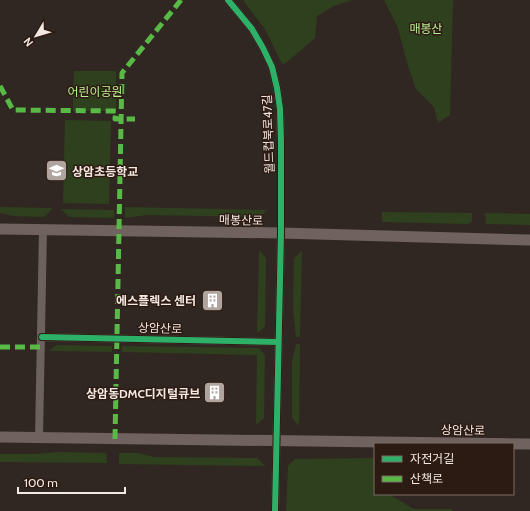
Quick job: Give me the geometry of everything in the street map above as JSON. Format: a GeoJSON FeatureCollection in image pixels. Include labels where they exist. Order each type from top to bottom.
{"type":"FeatureCollection","features":[{"type":"Feature","properties":{"kind":"main road","name":"매봉산로"},"geometry":{"type":"LineString","coordinates":[[0,229],[281,233],[530,240]]}},
{"type":"Feature","properties":{"kind":"main road","name":"상암산로"},"geometry":{"type":"LineString","coordinates":[[0,437],[466,443]]}},
{"type":"Feature","properties":{"kind":"main road","name":"상암산로"},"geometry":{"type":"LineString","coordinates":[[514,444],[530,444]]}},
{"type":"Feature","properties":{"kind":"street","name":"월드컵북로47길"},"geometry":{"type":"LineString","coordinates":[[228,0],[252,29],[263,48],[272,67],[277,88],[280,109],[281,142],[281,233]]}},
{"type":"Feature","properties":{"kind":"street"},"geometry":{"type":"LineString","coordinates":[[39,437],[43,229]]}},
{"type":"Feature","properties":{"kind":"street"},"geometry":{"type":"LineString","coordinates":[[275,511],[281,233]]}},
{"type":"Feature","properties":{"kind":"street","name":"상암산로"},"geometry":{"type":"LineString","coordinates":[[42,336],[278,342]]}},
{"type":"Feature","properties":{"kind":"green space"},"geometry":{"type":"Polygon","coordinates":[[[243,0],[352,0],[334,6],[317,16],[315,38],[286,63],[282,64],[266,31],[243,0]]]}},
{"type":"Feature","properties":{"kind":"green space","name":"매봉산"},"geometry":{"type":"Polygon","coordinates":[[[384,0],[454,0],[450,115],[438,123],[434,107],[416,89],[398,28],[384,0]]]}},
{"type":"Feature","properties":{"kind":"green space","name":"어린이공원"},"geometry":{"type":"Polygon","coordinates":[[[74,71],[116,71],[116,111],[73,111],[74,71]]]}},
{"type":"Feature","properties":{"kind":"green space"},"geometry":{"type":"Polygon","coordinates":[[[65,120],[111,121],[109,204],[63,203],[65,120]]]}},
{"type":"Feature","properties":{"kind":"green space"},"geometry":{"type":"Polygon","coordinates":[[[0,207],[52,209],[44,217],[14,216],[0,213],[0,207]]]}},
{"type":"Feature","properties":{"kind":"green space"},"geometry":{"type":"Polygon","coordinates":[[[125,207],[267,210],[260,217],[147,215],[125,218],[125,207]]]}},
{"type":"Feature","properties":{"kind":"green space"},"geometry":{"type":"Polygon","coordinates":[[[61,209],[114,210],[114,218],[69,217],[61,209]]]}},
{"type":"Feature","properties":{"kind":"green space"},"geometry":{"type":"Polygon","coordinates":[[[382,212],[472,213],[472,222],[468,224],[382,222],[382,212]]]}},
{"type":"Feature","properties":{"kind":"green space"},"geometry":{"type":"Polygon","coordinates":[[[485,213],[530,214],[530,225],[486,224],[485,213]]]}},
{"type":"Feature","properties":{"kind":"green space"},"geometry":{"type":"Polygon","coordinates":[[[259,250],[266,258],[265,326],[257,332],[259,250]]]}},
{"type":"Feature","properties":{"kind":"green space"},"geometry":{"type":"Polygon","coordinates":[[[302,251],[300,337],[296,337],[293,309],[294,258],[302,251]]]}},
{"type":"Feature","properties":{"kind":"green space"},"geometry":{"type":"Polygon","coordinates":[[[296,344],[300,344],[299,426],[292,418],[292,362],[296,344]]]}},
{"type":"Feature","properties":{"kind":"green space"},"geometry":{"type":"Polygon","coordinates":[[[56,345],[112,346],[112,352],[49,351],[56,345]]]}},
{"type":"Feature","properties":{"kind":"green space"},"geometry":{"type":"Polygon","coordinates":[[[122,346],[259,348],[265,355],[264,418],[256,425],[257,355],[122,352],[122,346]]]}},
{"type":"Feature","properties":{"kind":"green space"},"geometry":{"type":"Polygon","coordinates":[[[58,452],[106,453],[107,463],[0,462],[0,454],[36,454],[58,452]]]}},
{"type":"Feature","properties":{"kind":"green space"},"geometry":{"type":"Polygon","coordinates":[[[119,453],[138,453],[154,457],[257,458],[265,466],[119,464],[119,453]]]}},
{"type":"Feature","properties":{"kind":"green space"},"geometry":{"type":"Polygon","coordinates":[[[374,458],[374,495],[392,495],[414,509],[452,509],[452,511],[286,511],[288,466],[295,459],[374,458]]]}},
{"type":"Feature","properties":{"kind":"marked path"},"geometry":{"type":"LineString","coordinates":[[115,439],[122,73],[181,0]]}},
{"type":"Feature","properties":{"kind":"marked path"},"geometry":{"type":"LineString","coordinates":[[0,86],[13,110],[116,111],[115,119],[135,119]]}},
{"type":"Feature","properties":{"kind":"marked path"},"geometry":{"type":"LineString","coordinates":[[0,347],[41,347]]}},
{"type":"Feature","properties":{"kind":"cycle path"},"geometry":{"type":"LineString","coordinates":[[228,0],[252,29],[263,48],[272,67],[280,109],[281,233],[275,511]]}},
{"type":"Feature","properties":{"kind":"cycle path"},"geometry":{"type":"LineString","coordinates":[[42,337],[278,342]]}},
{"type":"Feature","properties":{"kind":"place","name":"상암초등학교"},"geometry":{"type":"Point","coordinates":[57,171]}},
{"type":"Feature","properties":{"kind":"place","name":"에스플렉스 센터"},"geometry":{"type":"Point","coordinates":[212,300]}},
{"type":"Feature","properties":{"kind":"place","name":"상암동DMC디지털큐브"},"geometry":{"type":"Point","coordinates":[215,393]}}]}
